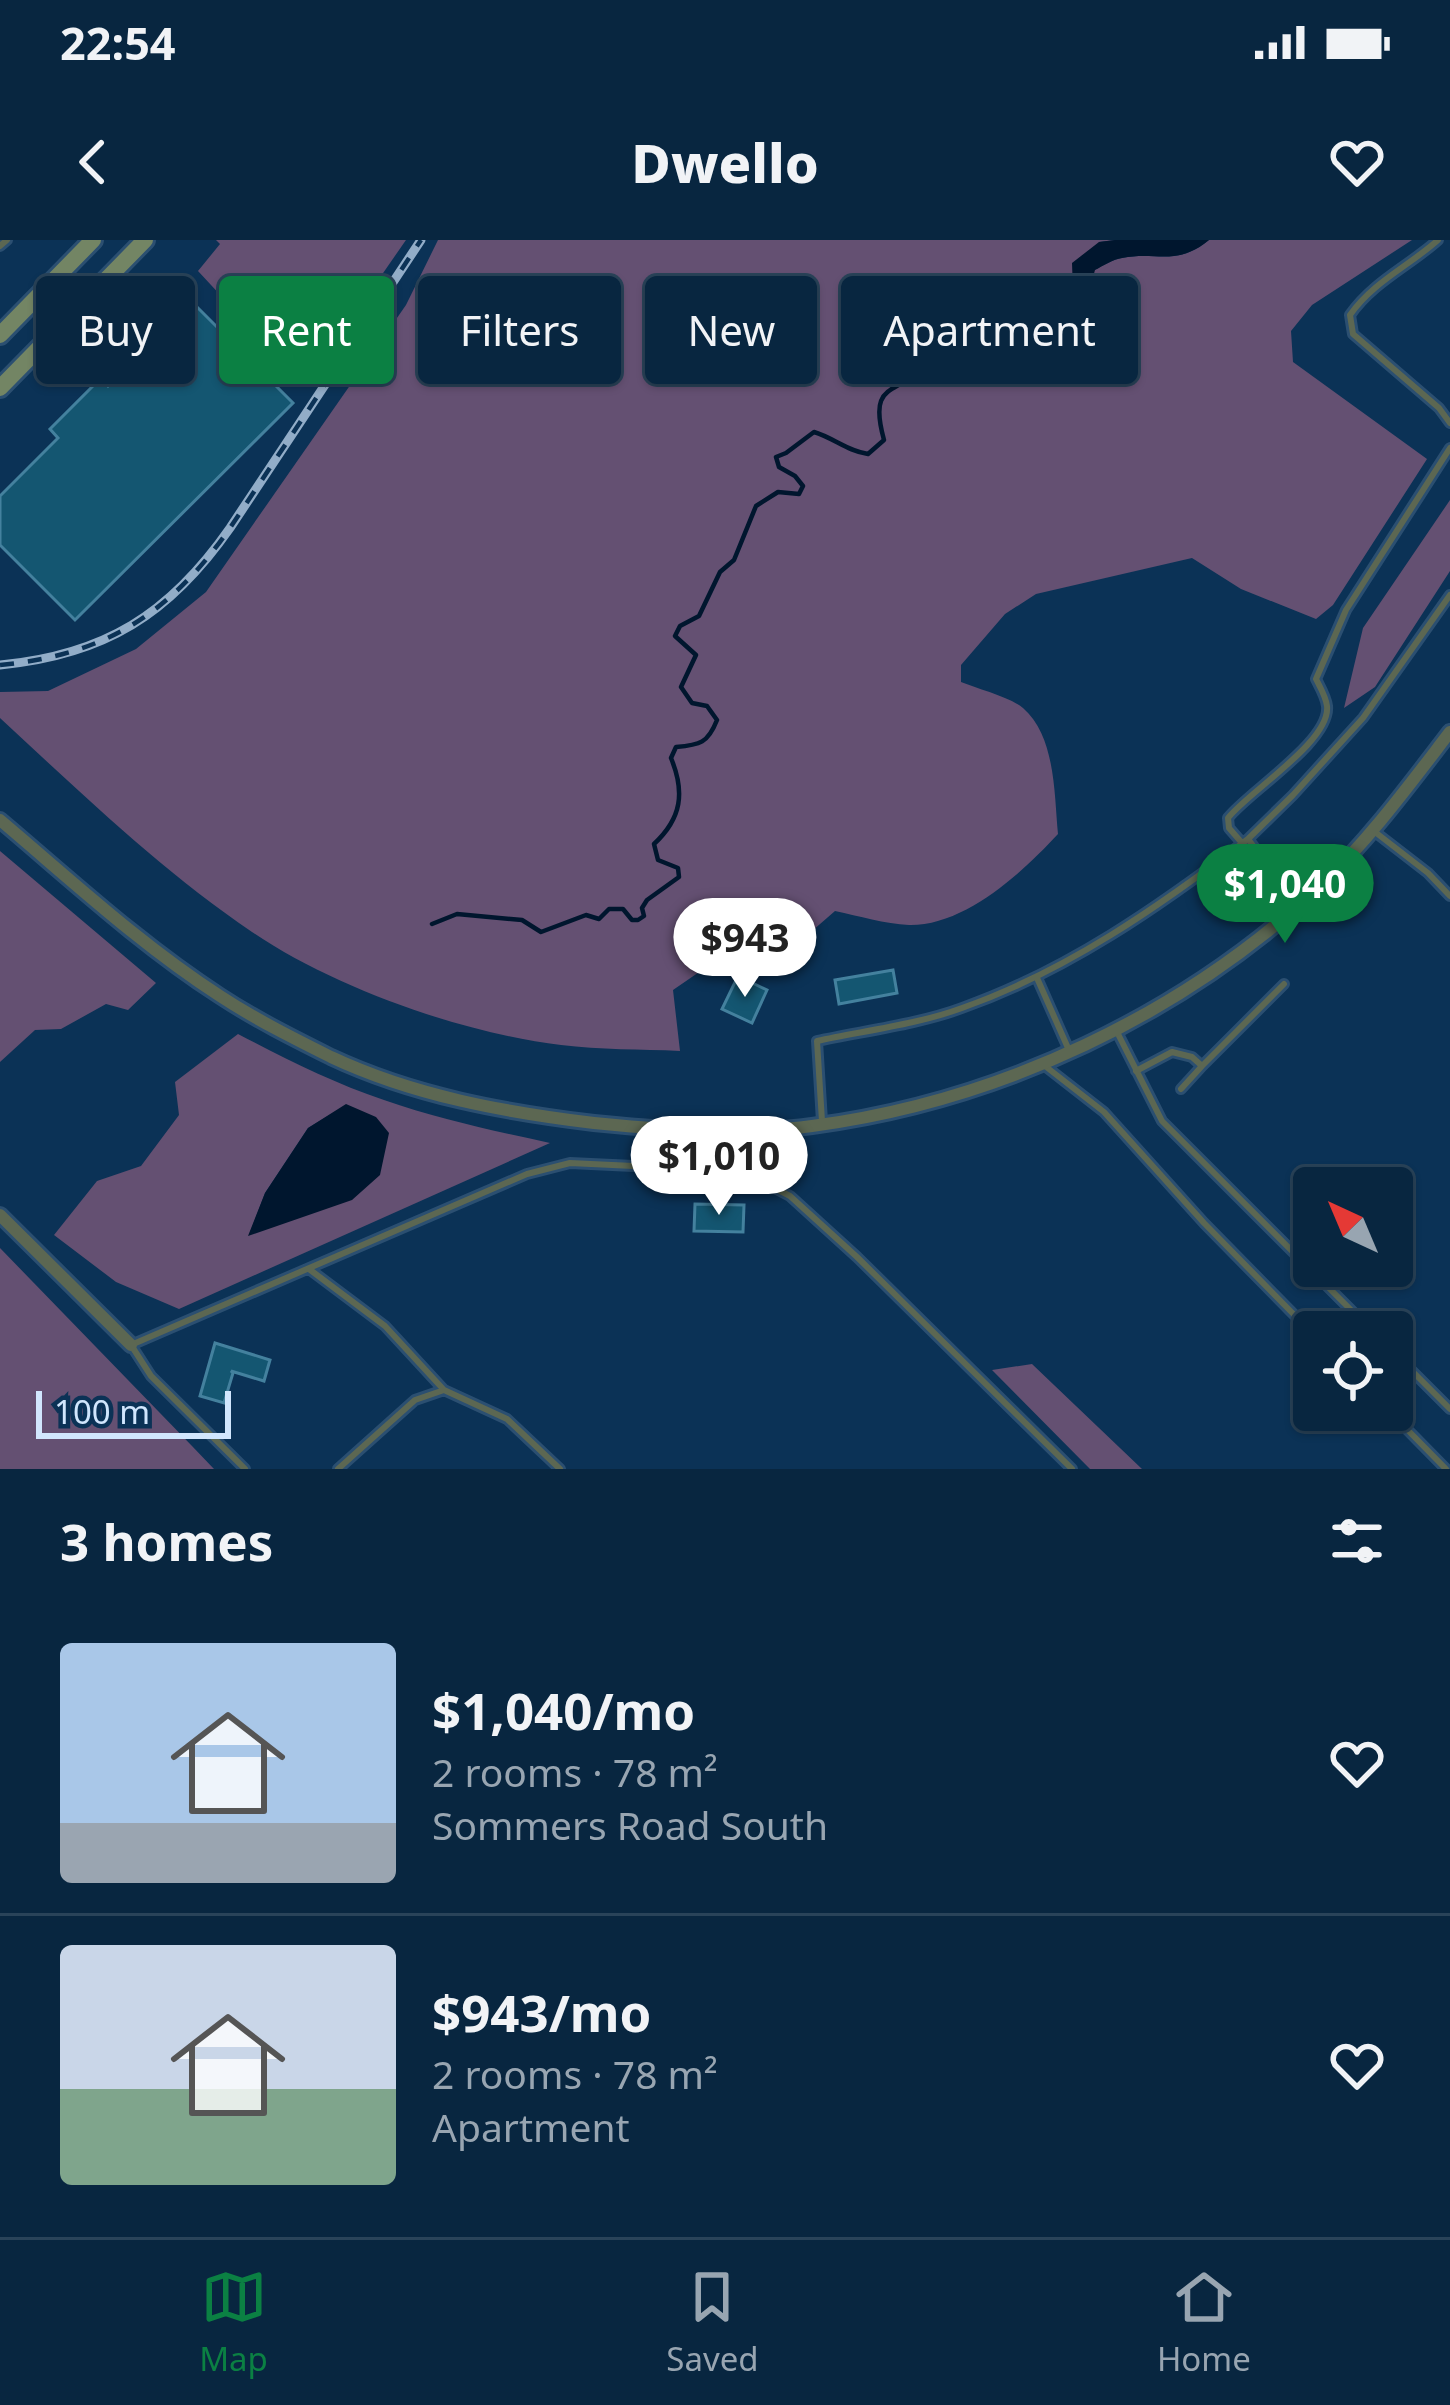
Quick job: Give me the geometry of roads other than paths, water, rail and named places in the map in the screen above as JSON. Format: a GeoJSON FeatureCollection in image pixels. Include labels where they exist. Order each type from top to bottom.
{"type":"FeatureCollection","features":[{"type":"Feature","properties":{"kind":"main road"},"geometry":{"type":"LineString","coordinates":[[0,335],[93,240]]}},
{"type":"Feature","properties":{"kind":"main road"},"geometry":{"type":"LineString","coordinates":[[0,388],[145,240]]}},
{"type":"Feature","properties":{"kind":"street"},"geometry":{"type":"LineString","coordinates":[[0,820],[115,917],[217,994],[316,1049],[390,1081],[548,1118],[639,1128],[782,1129],[864,1118],[936,1101],[1070,1052],[1116,1029],[1242,950],[1324,882],[1450,732]]}},
{"type":"Feature","properties":{"kind":"street"},"geometry":{"type":"LineString","coordinates":[[0,1215],[131,1346]]}},
{"type":"Feature","properties":{"kind":"lane"},"geometry":{"type":"LineString","coordinates":[[0,246],[7,240]]}},
{"type":"Feature","properties":{"kind":"lane"},"geometry":{"type":"LineString","coordinates":[[1438,240],[1373,287],[1350,315],[1354,334],[1450,423]]}},
{"type":"Feature","properties":{"kind":"lane"},"geometry":{"type":"LineString","coordinates":[[1298,905],[1229,828],[1228,818],[1282,772],[1325,721],[1327,706],[1316,679],[1346,610],[1450,448]]}},
{"type":"Feature","properties":{"kind":"lane"},"geometry":{"type":"LineString","coordinates":[[822,1124],[818,1040],[958,1010],[1036,978],[1181,890],[1245,841],[1364,718],[1450,595]]}},
{"type":"Feature","properties":{"kind":"lane"},"geometry":{"type":"LineString","coordinates":[[1372,830],[1428,872],[1450,896]]}},
{"type":"Feature","properties":{"kind":"lane"},"geometry":{"type":"LineString","coordinates":[[1036,978],[1070,1052]]}},
{"type":"Feature","properties":{"kind":"lane"},"geometry":{"type":"LineString","coordinates":[[1181,1089],[1284,984]]}},
{"type":"Feature","properties":{"kind":"lane"},"geometry":{"type":"LineString","coordinates":[[1116,1029],[1162,1121],[1352,1311]]}},
{"type":"Feature","properties":{"kind":"lane"},"geometry":{"type":"LineString","coordinates":[[1136,1071],[1172,1052],[1192,1057],[1202,1066]]}},
{"type":"Feature","properties":{"kind":"lane"},"geometry":{"type":"LineString","coordinates":[[1042,1063],[1104,1112],[1293,1314]]}},
{"type":"Feature","properties":{"kind":"lane"},"geometry":{"type":"LineString","coordinates":[[245,1469],[151,1376],[131,1346],[527,1174],[584,1163],[744,1173],[790,1196],[1072,1469]]}},
{"type":"Feature","properties":{"kind":"lane"},"geometry":{"type":"LineString","coordinates":[[308,1268],[385,1326],[444,1390],[507,1419],[560,1469]]}},
{"type":"Feature","properties":{"kind":"lane"},"geometry":{"type":"LineString","coordinates":[[1413,1372],[1450,1409]]}},
{"type":"Feature","properties":{"kind":"lane"},"geometry":{"type":"LineString","coordinates":[[338,1469],[416,1400],[444,1390]]}},
{"type":"Feature","properties":{"kind":"lane"},"geometry":{"type":"LineString","coordinates":[[1409,1431],[1446,1469]]}},
{"type":"Feature","properties":{"kind":"water"},"geometry":{"type":"Polygon","coordinates":[[[1209,240],[1186,253],[1122,258],[1095,270],[1093,276],[1072,276],[1072,263],[1099,242],[1209,240]]]}},
{"type":"Feature","properties":{"kind":"water"},"geometry":{"type":"Polygon","coordinates":[[[346,1104],[376,1117],[389,1133],[380,1175],[352,1200],[248,1236],[265,1193],[308,1128],[346,1104]]]}},
{"type":"Feature","properties":{"kind":"waterway"},"geometry":{"type":"LineString","coordinates":[[432,924],[457,914],[522,920],[541,932],[586,915],[599,919],[609,909],[623,909],[638,920],[644,916],[647,900],[679,877],[678,868],[658,860],[654,844],[678,804],[671,758],[676,747],[706,738],[717,720],[707,706],[692,703],[681,687],[696,655],[675,636],[680,626],[699,616],[720,572],[734,560],[756,506],[778,492],[799,494],[803,486],[779,467],[776,457],[814,432],[868,454],[884,440],[883,398],[899,384]]}},
{"type":"Feature","properties":{"kind":"railway"},"geometry":{"type":"LineString","coordinates":[[0,665],[38,660],[103,640],[159,607],[184,584],[230,528],[421,240]]}}]}
